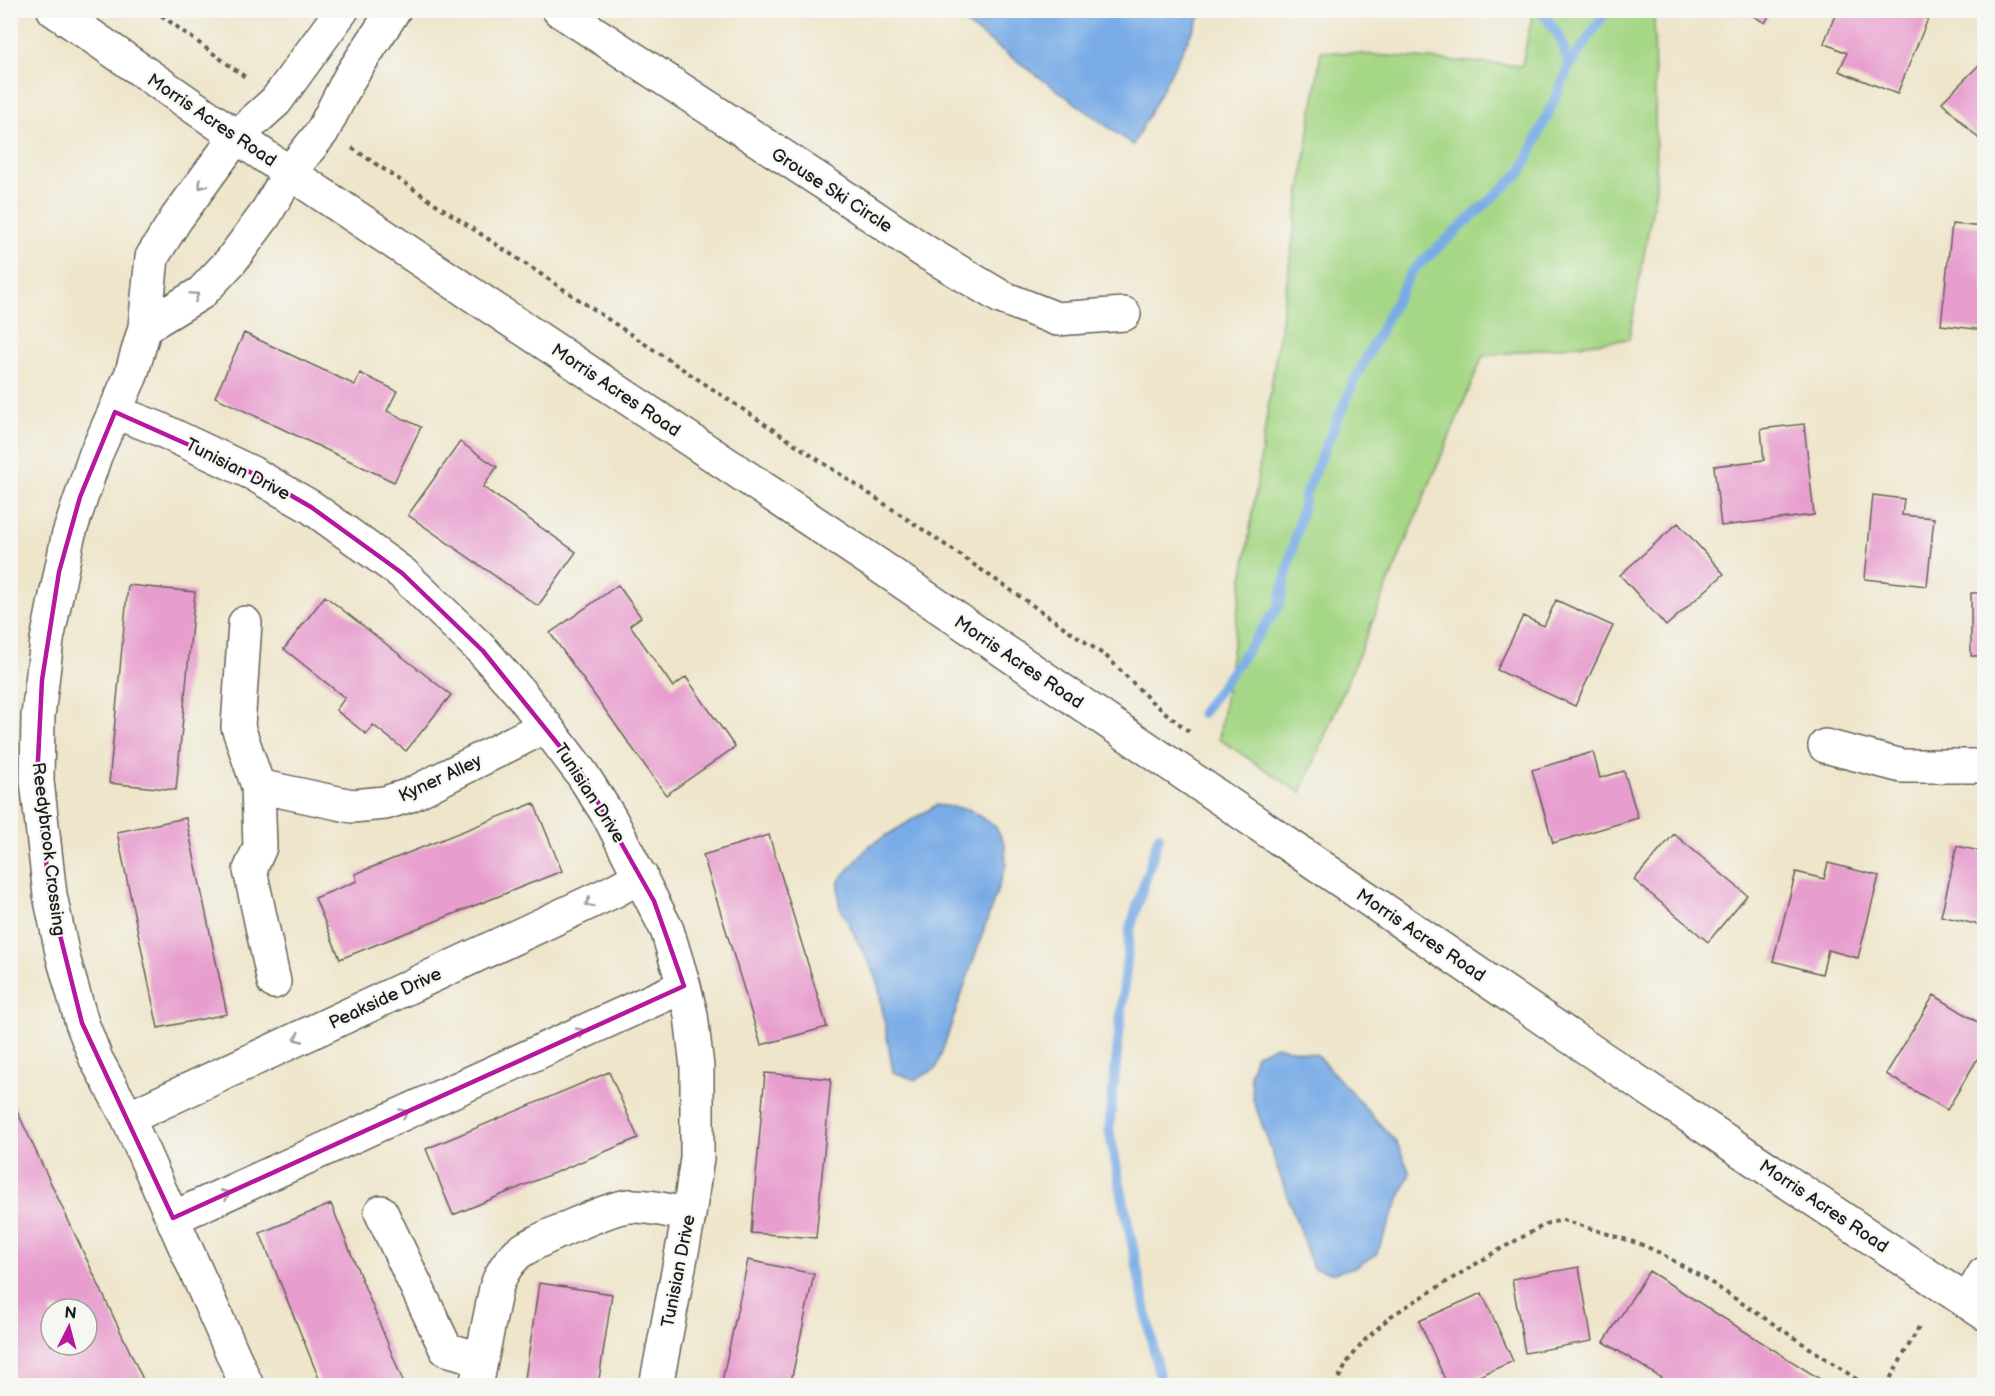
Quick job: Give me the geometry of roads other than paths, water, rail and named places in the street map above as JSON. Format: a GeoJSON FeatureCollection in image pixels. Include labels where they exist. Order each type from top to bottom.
{"type":"FeatureCollection","features":[{"type":"Feature","properties":{"kind":"street","name":"Morris Acres Road"},"geometry":{"type":"LineString","coordinates":[[54,10],[236,137],[878,565],[1578,1042],[1976,1307]]}},
{"type":"Feature","properties":{"kind":"street","name":"Reedybrook Crossing"},"geometry":{"type":"LineString","coordinates":[[247,1386],[128,1118],[96,1059],[82,1023],[63,957],[51,895],[37,781],[37,745],[47,640],[59,572],[80,497],[95,456],[131,375],[145,327],[152,257],[176,219],[236,137],[276,101],[342,10]]}},
{"type":"Feature","properties":{"kind":"street"},"geometry":{"type":"LineString","coordinates":[[145,327],[201,293],[231,261],[265,215],[290,172],[322,132],[351,78],[394,10]]}},
{"type":"Feature","properties":{"kind":"street","name":"Grouse Ski Circle"},"geometry":{"type":"LineString","coordinates":[[559,10],[924,251],[1001,297],[1057,319],[1124,314]]}},
{"type":"Feature","properties":{"kind":"street","name":"Tunisian Drive"},"geometry":{"type":"LineString","coordinates":[[115,412],[157,428],[252,473],[311,507],[402,573],[483,651],[546,726],[594,791],[610,818],[667,930],[691,1015],[698,1079],[697,1158],[689,1215],[656,1386]]}},
{"type":"Feature","properties":{"kind":"street"},"geometry":{"type":"LineString","coordinates":[[245,622],[238,727],[258,786],[260,848],[250,870],[274,982]]}},
{"type":"Feature","properties":{"kind":"street","name":"Kyner Alley"},"geometry":{"type":"LineString","coordinates":[[258,786],[352,806],[385,803],[410,795],[546,726]]}},
{"type":"Feature","properties":{"kind":"street"},"geometry":{"type":"LineString","coordinates":[[1825,746],[1902,766],[1984,766]]}},
{"type":"Feature","properties":{"kind":"street","name":"Peakside Drive"},"geometry":{"type":"LineString","coordinates":[[128,1118],[603,896],[641,876]]}},
{"type":"Feature","properties":{"kind":"street"},"geometry":{"type":"LineString","coordinates":[[173,1218],[684,986]]}},
{"type":"Feature","properties":{"kind":"street"},"geometry":{"type":"LineString","coordinates":[[381,1212],[446,1349],[478,1372],[498,1281],[513,1259],[525,1249],[604,1212],[623,1207],[642,1207],[689,1215]]}},
{"type":"Feature","properties":{"kind":"street"},"geometry":{"type":"LineString","coordinates":[[1976,1307],[1984,1274]]}},
{"type":"Feature","properties":{"kind":"water"},"geometry":{"type":"Polygon","coordinates":[[[948,11],[1203,11],[1133,145],[948,11]]]}},
{"type":"Feature","properties":{"kind":"water"},"geometry":{"type":"Polygon","coordinates":[[[936,805],[968,809],[995,826],[1005,844],[1006,865],[936,1069],[915,1080],[893,1072],[877,979],[839,905],[839,881],[869,846],[936,805]]]}},
{"type":"Feature","properties":{"kind":"water"},"geometry":{"type":"Polygon","coordinates":[[[1276,1046],[1317,1055],[1397,1143],[1410,1173],[1376,1255],[1357,1266],[1335,1273],[1313,1268],[1253,1099],[1250,1074],[1256,1054],[1276,1046]]]}},
{"type":"Feature","properties":{"kind":"waterway"},"geometry":{"type":"LineString","coordinates":[[1540,10],[1560,37],[1569,67]]}},
{"type":"Feature","properties":{"kind":"waterway"},"geometry":{"type":"LineString","coordinates":[[1202,713],[1279,606],[1306,492],[1354,381],[1411,272],[1522,171],[1569,67],[1607,10]]}},
{"type":"Feature","properties":{"kind":"waterway"},"geometry":{"type":"LineString","coordinates":[[1159,836],[1130,929],[1109,1130],[1161,1386]]}}]}
